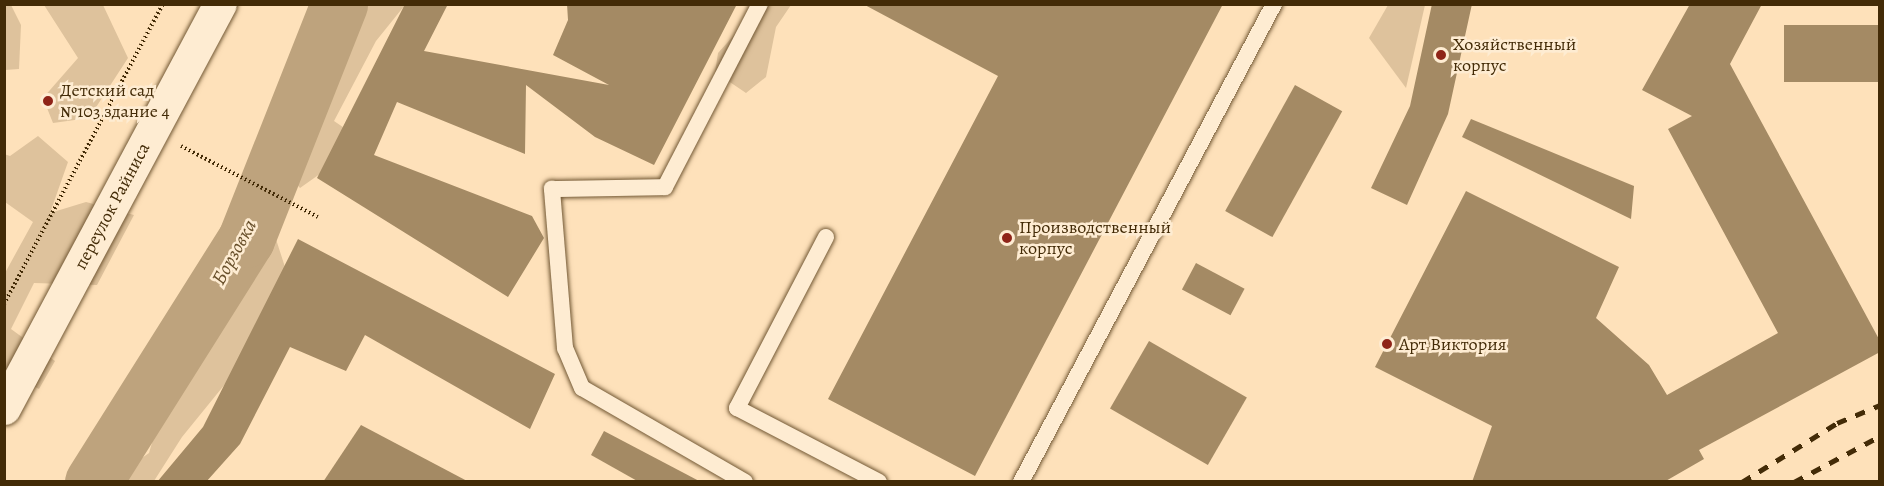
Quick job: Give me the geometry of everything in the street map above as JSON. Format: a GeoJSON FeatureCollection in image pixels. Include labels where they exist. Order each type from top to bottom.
{"type":"FeatureCollection","features":[{"type":"Feature","properties":{"kind":"street","name":"переулок Райниса"},"geometry":{"type":"LineString","coordinates":[[6,400],[220,4]]}},
{"type":"Feature","properties":{"kind":"lane"},"geometry":{"type":"LineString","coordinates":[[746,482],[582,388],[565,348],[552,189],[665,188],[760,4]]}},
{"type":"Feature","properties":{"kind":"lane"},"geometry":{"type":"LineString","coordinates":[[1021,482],[1274,4]]}},
{"type":"Feature","properties":{"kind":"lane"},"geometry":{"type":"LineString","coordinates":[[826,237],[737,408],[879,482]]}},
{"type":"Feature","properties":{"kind":"path"},"geometry":{"type":"LineString","coordinates":[[4,304],[163,4]]}},
{"type":"Feature","properties":{"kind":"path"},"geometry":{"type":"LineString","coordinates":[[215,164],[318,217]]}},
{"type":"Feature","properties":{"kind":"shaded area"},"geometry":{"type":"Polygon","coordinates":[[[4,5],[11,5],[21,25],[19,69],[5,70],[4,5]]]}},
{"type":"Feature","properties":{"kind":"shaded area"},"geometry":{"type":"Polygon","coordinates":[[[44,5],[103,5],[128,58],[89,118],[53,123],[43,98],[78,58],[44,5]]]}},
{"type":"Feature","properties":{"kind":"shaded area"},"geometry":{"type":"Polygon","coordinates":[[[356,5],[405,5],[376,41],[334,121],[365,142],[300,188],[285,171],[356,5]]]}},
{"type":"Feature","properties":{"kind":"shaded area"},"geometry":{"type":"Polygon","coordinates":[[[751,5],[791,5],[776,27],[766,77],[746,93],[715,72],[718,53],[746,22],[751,5]]]}},
{"type":"Feature","properties":{"kind":"shaded area"},"geometry":{"type":"Polygon","coordinates":[[[1388,5],[1425,5],[1406,88],[1369,38],[1388,5]]]}},
{"type":"Feature","properties":{"kind":"shaded area"},"geometry":{"type":"Polygon","coordinates":[[[38,136],[68,162],[50,213],[86,202],[134,215],[97,285],[34,283],[11,329],[55,361],[39,389],[5,372],[5,273],[33,222],[5,202],[4,154],[10,156],[38,136]]]}},
{"type":"Feature","properties":{"kind":"shaded area"},"geometry":{"type":"Polygon","coordinates":[[[274,233],[295,298],[182,437],[154,481],[108,482],[149,453],[167,391],[230,297],[238,260],[274,233]]]}},
{"type":"Feature","properties":{"kind":"building"},"geometry":{"type":"Polygon","coordinates":[[[405,4],[448,4],[424,51],[609,85],[553,55],[568,20],[567,4],[737,4],[654,165],[595,137],[526,85],[525,154],[397,102],[374,155],[532,216],[544,238],[508,297],[317,178],[405,4]]]}},
{"type":"Feature","properties":{"kind":"building","name":"Производственный корпус"},"geometry":{"type":"Polygon","coordinates":[[[863,4],[1223,4],[975,476],[828,399],[998,76],[863,4]]]}},
{"type":"Feature","properties":{"kind":"building","name":"Хозяйственный корпус"},"geometry":{"type":"Polygon","coordinates":[[[1432,4],[1472,4],[1448,114],[1407,205],[1371,188],[1410,106],[1432,4]]]}},
{"type":"Feature","properties":{"kind":"building"},"geometry":{"type":"Polygon","coordinates":[[[1690,4],[1762,4],[1730,64],[1880,341],[1880,352],[1699,450],[1704,459],[1664,482],[1472,482],[1492,426],[1375,367],[1466,191],[1619,267],[1596,318],[1649,365],[1667,395],[1778,333],[1668,129],[1692,116],[1642,90],[1690,4]]]}},
{"type":"Feature","properties":{"kind":"building"},"geometry":{"type":"Polygon","coordinates":[[[1784,25],[1880,25],[1880,82],[1784,82],[1784,25]]]}},
{"type":"Feature","properties":{"kind":"building"},"geometry":{"type":"Polygon","coordinates":[[[1295,85],[1342,111],[1272,237],[1225,211],[1295,85]]]}},
{"type":"Feature","properties":{"kind":"building"},"geometry":{"type":"Polygon","coordinates":[[[1471,119],[1634,186],[1631,219],[1462,137],[1471,119]]]}},
{"type":"Feature","properties":{"kind":"building"},"geometry":{"type":"Polygon","coordinates":[[[298,239],[555,374],[530,429],[365,335],[346,371],[290,347],[240,444],[206,482],[157,482],[203,427],[298,239]]]}},
{"type":"Feature","properties":{"kind":"building"},"geometry":{"type":"Polygon","coordinates":[[[1196,263],[1245,289],[1230,315],[1182,289],[1196,263]]]}},
{"type":"Feature","properties":{"kind":"building"},"geometry":{"type":"Polygon","coordinates":[[[1149,341],[1247,398],[1208,465],[1110,409],[1149,341]]]}},
{"type":"Feature","properties":{"kind":"building"},"geometry":{"type":"Polygon","coordinates":[[[361,425],[469,482],[323,482],[361,425]]]}},
{"type":"Feature","properties":{"kind":"building"},"geometry":{"type":"Polygon","coordinates":[[[604,431],[701,482],[639,482],[591,455],[604,431]]]}},
{"type":"Feature","properties":{"kind":"waterway","name":"Борзовка"},"geometry":{"type":"LineString","coordinates":[[93,482],[246,239],[339,4]]}},
{"type":"Feature","properties":{"kind":"railway"},"geometry":{"type":"LineString","coordinates":[[1742,482],[1837,423],[1880,405]]}},
{"type":"Feature","properties":{"kind":"railway"},"geometry":{"type":"LineString","coordinates":[[1794,482],[1880,436]]}},
{"type":"Feature","properties":{"kind":"place","name":"Хозяйственный корпус"},"geometry":{"type":"Point","coordinates":[1441,55]}},
{"type":"Feature","properties":{"kind":"place","name":"Детский сад №103 здание 4"},"geometry":{"type":"Point","coordinates":[48,101]}},
{"type":"Feature","properties":{"kind":"place","name":"Производственный корпус"},"geometry":{"type":"Point","coordinates":[1007,238]}},
{"type":"Feature","properties":{"kind":"place","name":"Арт Виктория"},"geometry":{"type":"Point","coordinates":[1387,344]}}]}
